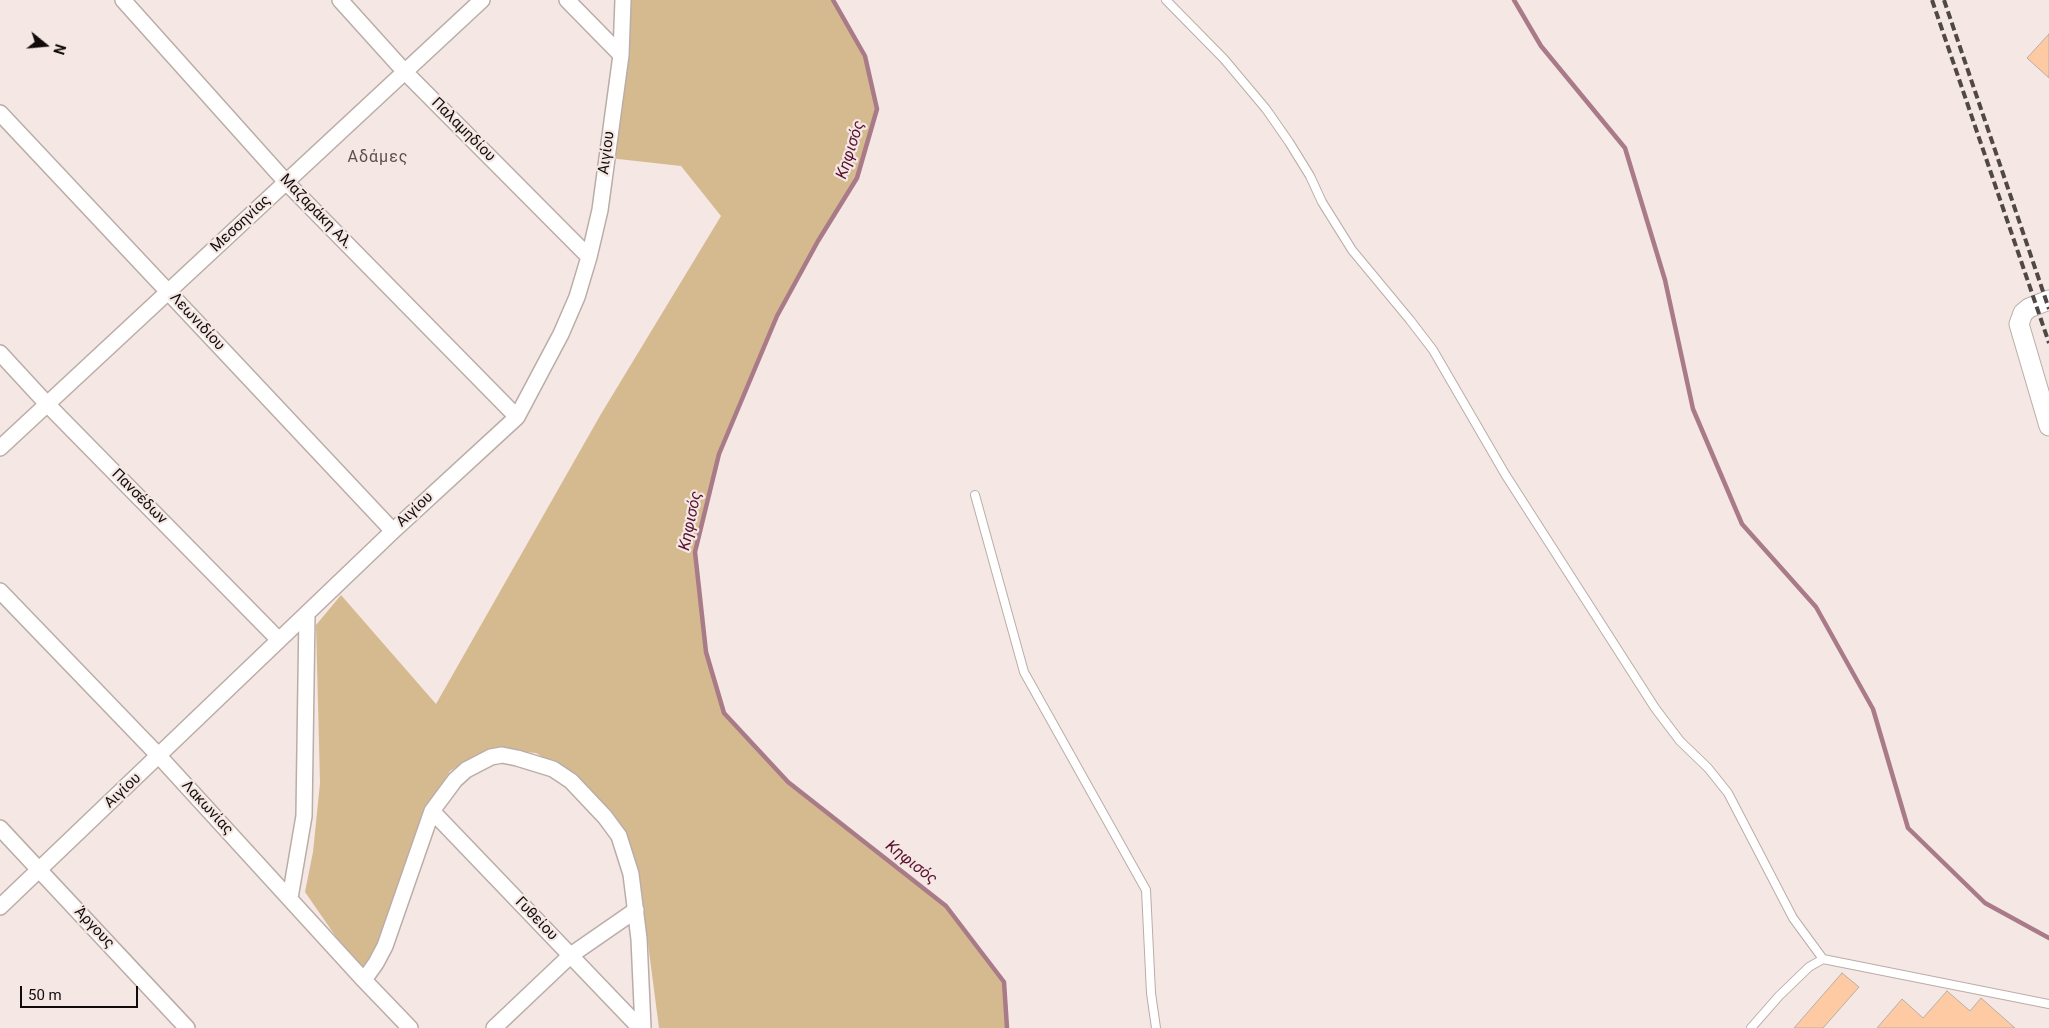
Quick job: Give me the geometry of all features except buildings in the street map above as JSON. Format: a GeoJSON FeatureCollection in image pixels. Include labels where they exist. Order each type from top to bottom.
{"type":"FeatureCollection","features":[{"type":"Feature","properties":{"kind":"street","name":"Μαζαράκη Αλ."},"geometry":{"type":"LineString","coordinates":[[123,0],[286,182],[516,417]]}},
{"type":"Feature","properties":{"kind":"street","name":"Παλαμηδίου"},"geometry":{"type":"LineString","coordinates":[[340,0],[405,72],[589,257]]}},
{"type":"Feature","properties":{"kind":"street","name":"Μεσσηνίας"},"geometry":{"type":"LineString","coordinates":[[0,448],[482,0]]}},
{"type":"Feature","properties":{"kind":"street"},"geometry":{"type":"LineString","coordinates":[[568,0],[620,55]]}},
{"type":"Feature","properties":{"kind":"street","name":"Αιγίου"},"geometry":{"type":"LineString","coordinates":[[0,907],[393,531],[516,417],[561,334],[577,297],[589,257],[600,210],[620,55],[623,0]]}},
{"type":"Feature","properties":{"kind":"street","name":"Λεωνιδίου"},"geometry":{"type":"LineString","coordinates":[[0,114],[393,531]]}},
{"type":"Feature","properties":{"kind":"street"},"geometry":{"type":"LineString","coordinates":[[2049,300],[2029,308],[2023,313],[2019,324],[2049,426]]}},
{"type":"Feature","properties":{"kind":"street","name":"Πανσέδων"},"geometry":{"type":"LineString","coordinates":[[0,353],[47,404],[279,640]]}},
{"type":"Feature","properties":{"kind":"street","name":"Λακωνίας"},"geometry":{"type":"LineString","coordinates":[[0,591],[159,756],[410,1028]]}},
{"type":"Feature","properties":{"kind":"street"},"geometry":{"type":"LineString","coordinates":[[290,898],[304,816],[307,614]]}},
{"type":"Feature","properties":{"kind":"street"},"geometry":{"type":"LineString","coordinates":[[364,980],[385,946],[432,811],[454,780],[466,770],[491,757],[502,755],[553,769],[571,781],[606,817],[619,836],[631,874],[636,910],[639,938],[641,1028]]}},
{"type":"Feature","properties":{"kind":"street","name":"Γυθείου"},"geometry":{"type":"LineString","coordinates":[[432,811],[641,1028]]}},
{"type":"Feature","properties":{"kind":"street","name":"Άργους"},"geometry":{"type":"LineString","coordinates":[[0,828],[187,1028]]}},
{"type":"Feature","properties":{"kind":"street"},"geometry":{"type":"LineString","coordinates":[[494,1028],[570,955],[636,910]]}},
{"type":"Feature","properties":{"kind":"lane"},"geometry":{"type":"LineString","coordinates":[[1166,0],[1224,59],[1266,109],[1310,176],[1327,210],[1352,250],[1410,320],[1432,350],[1505,474],[1654,708],[1680,741],[1708,768],[1728,793],[1794,918],[1823,959]]}},
{"type":"Feature","properties":{"kind":"lane"},"geometry":{"type":"LineString","coordinates":[[975,495],[1024,672],[1146,890],[1151,993],[1156,1028]]}},
{"type":"Feature","properties":{"kind":"lane"},"geometry":{"type":"LineString","coordinates":[[1751,1028],[1779,996],[1809,967],[1823,959],[2049,1004]]}},
{"type":"Feature","properties":{"kind":"shaded area"},"geometry":{"type":"Polygon","coordinates":[[[623,0],[833,0],[865,56],[877,109],[857,178],[818,241],[777,316],[719,454],[695,552],[706,652],[724,713],[788,782],[946,906],[1004,982],[1007,1028],[659,1028],[641,890],[624,835],[595,795],[567,773],[536,753],[503,750],[477,755],[450,771],[428,808],[401,875],[380,942],[361,973],[305,892],[313,852],[320,783],[316,625],[341,595],[436,704],[601,414],[721,216],[681,166],[609,158],[623,0]]]}},
{"type":"Feature","properties":{"kind":"waterway","name":"Κηφισός"},"geometry":{"type":"LineString","coordinates":[[833,0],[865,56],[877,109],[857,178],[818,241],[777,316],[719,454],[695,552],[706,652],[724,713],[788,782],[946,906],[1004,982],[1007,1028]]}},
{"type":"Feature","properties":{"kind":"waterway"},"geometry":{"type":"LineString","coordinates":[[1514,0],[1541,46],[1625,148],[1665,280],[1693,409],[1742,524],[1816,607],[1873,709],[1908,828],[1985,903],[2049,938]]}},
{"type":"Feature","properties":{"kind":"railway"},"geometry":{"type":"LineString","coordinates":[[1932,0],[2049,343]]}},
{"type":"Feature","properties":{"kind":"railway"},"geometry":{"type":"LineString","coordinates":[[1944,0],[2049,309]]}},
{"type":"Feature","properties":{"kind":"district","name":"Αδάμες"},"geometry":{"type":"Point","coordinates":[378,158]}}]}
